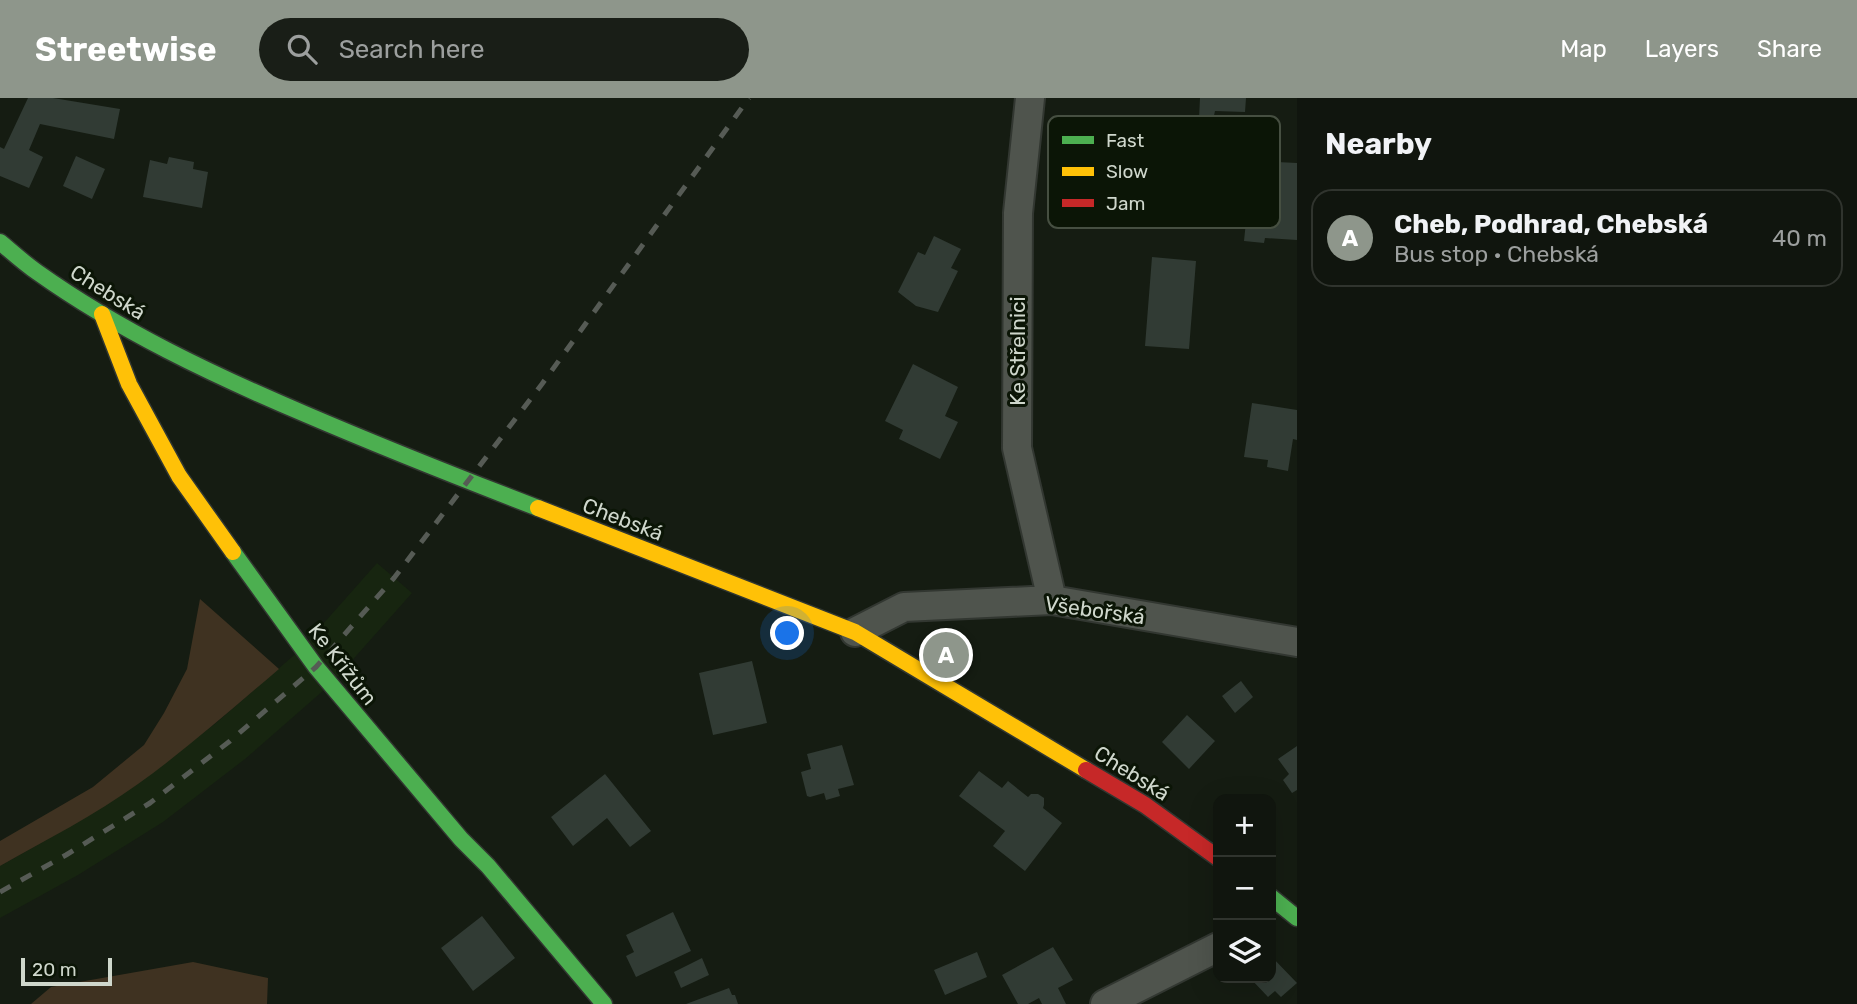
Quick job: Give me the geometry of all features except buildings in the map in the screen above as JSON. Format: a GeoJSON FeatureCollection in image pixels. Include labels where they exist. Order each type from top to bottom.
{"type":"FeatureCollection","features":[{"type":"Feature","properties":{"kind":"street","name":"Ke Střelnici"},"geometry":{"type":"LineString","coordinates":[[1030,98],[1018,213],[1017,448],[1052,600]]}},
{"type":"Feature","properties":{"kind":"street","name":"Chebská"},"geometry":{"type":"LineString","coordinates":[[0,242],[37,272],[102,314],[171,353],[246,389],[367,440],[855,632],[1145,805],[1217,857]]}},
{"type":"Feature","properties":{"kind":"street","name":"Ke Křížům"},"geometry":{"type":"LineString","coordinates":[[102,314],[128,384],[179,476],[316,667],[604,1004]]}},
{"type":"Feature","properties":{"kind":"street","name":"Všebořská"},"geometry":{"type":"LineString","coordinates":[[855,632],[904,607],[1052,600],[1297,642]]}},
{"type":"Feature","properties":{"kind":"street"},"geometry":{"type":"LineString","coordinates":[[1105,1004],[1213,950]]}},
{"type":"Feature","properties":{"kind":"shaded area"},"geometry":{"type":"Polygon","coordinates":[[[377,563],[412,593],[332,683],[245,759],[163,822],[78,875],[0,918],[0,866],[137,784],[216,723],[300,650],[377,563]]]}},
{"type":"Feature","properties":{"kind":"shaded area"},"geometry":{"type":"Polygon","coordinates":[[[200,599],[279,669],[192,743],[138,784],[88,817],[0,866],[0,841],[93,787],[144,745],[187,669],[200,599]]]}},
{"type":"Feature","properties":{"kind":"shaded area"},"geometry":{"type":"Polygon","coordinates":[[[193,962],[268,978],[267,1004],[31,1004],[51,987],[193,962]]]}},
{"type":"Feature","properties":{"kind":"railway"},"geometry":{"type":"LineString","coordinates":[[0,892],[150,803],[230,741],[316,667],[394,578],[542,384],[749,98]]}},
{"type":"Feature","properties":{"kind":"traffic: fast"},"geometry":{"type":"LineString","coordinates":[[0,242],[37,272],[101,314],[202,367],[334,426],[538,508]]}},
{"type":"Feature","properties":{"kind":"traffic: fast"},"geometry":{"type":"LineString","coordinates":[[233,552],[316,667],[604,1004]]}},
{"type":"Feature","properties":{"kind":"traffic: fast"},"geometry":{"type":"LineString","coordinates":[[1276,901],[1297,918]]}},
{"type":"Feature","properties":{"kind":"traffic: slow"},"geometry":{"type":"LineString","coordinates":[[102,314],[129,384],[179,476],[233,552]]}},
{"type":"Feature","properties":{"kind":"traffic: slow"},"geometry":{"type":"LineString","coordinates":[[538,508],[855,632],[1086,770]]}},
{"type":"Feature","properties":{"kind":"traffic: jam"},"geometry":{"type":"LineString","coordinates":[[1086,770],[1145,805],[1217,857]]}},
{"type":"Feature","properties":{"kind":"place","name":"Cheb, Podhrad, Chebská"},"geometry":{"type":"Point","coordinates":[946,655]}}]}
